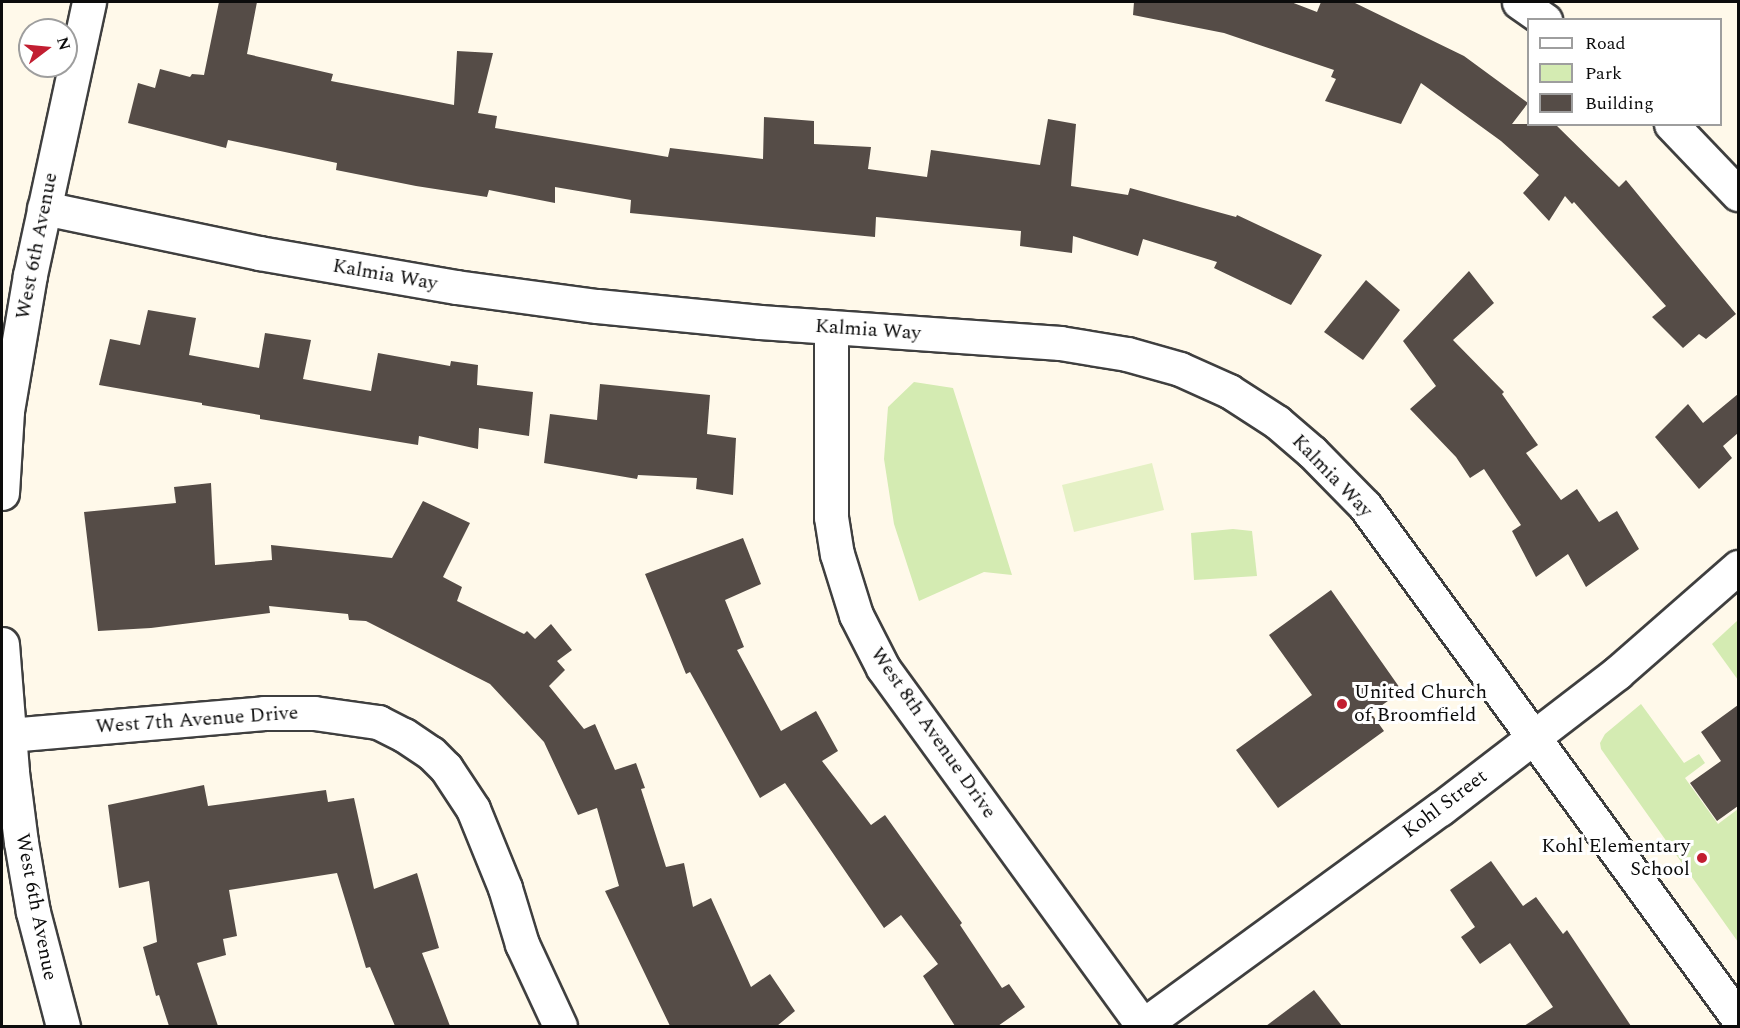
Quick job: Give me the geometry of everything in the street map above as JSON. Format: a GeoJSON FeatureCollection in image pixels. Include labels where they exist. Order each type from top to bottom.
{"type":"FeatureCollection","features":[{"type":"Feature","properties":{"kind":"street","name":"West 6th Avenue"},"geometry":{"type":"LineString","coordinates":[[2,493],[7,411],[44,208],[89,2]]}},
{"type":"Feature","properties":{"kind":"street"},"geometry":{"type":"LineString","coordinates":[[1673,126],[1738,194]]}},
{"type":"Feature","properties":{"kind":"street","name":"Kalmia Way"},"geometry":{"type":"LineString","coordinates":[[44,208],[259,253],[456,288],[597,306],[1060,344],[1127,354],[1180,369],[1229,391],[1277,422],[1312,452],[1365,506],[1738,1018]]}},
{"type":"Feature","properties":{"kind":"street","name":"West 8th Avenue Drive"},"geometry":{"type":"LineString","coordinates":[[831,327],[831,517],[837,554],[856,615],[883,668],[1143,1026]]}},
{"type":"Feature","properties":{"kind":"street","name":"Kohl Street"},"geometry":{"type":"LineString","coordinates":[[1143,1026],[1617,673],[1738,567]]}},
{"type":"Feature","properties":{"kind":"street","name":"West 6th Avenue"},"geometry":{"type":"LineString","coordinates":[[2,644],[21,842],[33,912],[63,1026]]}},
{"type":"Feature","properties":{"kind":"street","name":"West 7th Avenue Drive"},"geometry":{"type":"LineString","coordinates":[[9,735],[264,713],[314,712],[378,722],[404,735],[431,753],[446,768],[473,809],[505,888],[522,944],[560,1026]]}},
{"type":"Feature","properties":{"kind":"green space"},"geometry":{"type":"Polygon","coordinates":[[[914,382],[953,388],[1012,575],[984,572],[919,601],[894,524],[884,459],[888,407],[914,382]]]}},
{"type":"Feature","properties":{"kind":"green space"},"geometry":{"type":"Polygon","coordinates":[[[1152,463],[1164,510],[1074,532],[1062,485],[1152,463]]]}},
{"type":"Feature","properties":{"kind":"green space"},"geometry":{"type":"Polygon","coordinates":[[[1233,529],[1252,531],[1257,576],[1194,580],[1191,533],[1233,529]]]}},
{"type":"Feature","properties":{"kind":"green space"},"geometry":{"type":"Polygon","coordinates":[[[1738,620],[1738,680],[1712,644],[1738,620]]]}},
{"type":"Feature","properties":{"kind":"green space"},"geometry":{"type":"Polygon","coordinates":[[[1641,704],[1684,763],[1699,754],[1705,763],[1685,778],[1718,824],[1738,809],[1738,942],[1601,749],[1600,743],[1605,734],[1641,704]]]}},
{"type":"Feature","properties":{"kind":"building"},"geometry":{"type":"Polygon","coordinates":[[[219,2],[257,2],[247,54],[333,74],[331,81],[454,105],[457,51],[493,53],[478,113],[497,116],[495,128],[668,157],[670,148],[763,159],[764,117],[814,121],[814,144],[871,147],[868,169],[927,177],[931,150],[1040,165],[1048,119],[1076,124],[1071,186],[1128,195],[1130,188],[1236,217],[1237,215],[1322,255],[1291,305],[1214,268],[1217,262],[1143,239],[1138,256],[1073,236],[1072,253],[1020,246],[1021,231],[876,217],[875,237],[630,213],[631,200],[555,187],[555,203],[489,190],[487,197],[336,170],[337,163],[228,140],[226,148],[128,123],[138,83],[155,88],[160,69],[190,77],[192,74],[204,75],[219,2]]]}},
{"type":"Feature","properties":{"kind":"building"},"geometry":{"type":"Polygon","coordinates":[[[1134,2],[1291,2],[1317,12],[1321,2],[1353,2],[1464,56],[1527,102],[1512,124],[1557,126],[1619,187],[1626,180],[1736,314],[1706,339],[1699,334],[1683,348],[1652,317],[1666,306],[1574,202],[1572,204],[1565,196],[1549,221],[1523,193],[1539,175],[1501,141],[1421,83],[1401,124],[1325,101],[1336,79],[1331,77],[1334,70],[1224,33],[1133,15],[1134,2]]]}},
{"type":"Feature","properties":{"kind":"building"},"geometry":{"type":"Polygon","coordinates":[[[1469,271],[1494,303],[1453,340],[1504,392],[1502,394],[1538,445],[1526,453],[1561,500],[1577,489],[1599,522],[1617,511],[1639,549],[1586,587],[1568,554],[1536,577],[1512,531],[1521,525],[1484,469],[1470,478],[1456,457],[1410,409],[1436,386],[1403,341],[1469,271]]]}},
{"type":"Feature","properties":{"kind":"building"},"geometry":{"type":"Polygon","coordinates":[[[1366,280],[1400,310],[1363,360],[1324,332],[1366,280]]]}},
{"type":"Feature","properties":{"kind":"building"},"geometry":{"type":"Polygon","coordinates":[[[148,310],[196,318],[189,355],[259,368],[265,333],[311,340],[303,379],[371,391],[378,353],[450,366],[451,361],[478,365],[477,385],[533,392],[529,436],[479,428],[478,449],[419,436],[418,445],[260,419],[260,415],[99,385],[110,339],[140,345],[148,310]]]}},
{"type":"Feature","properties":{"kind":"building"},"geometry":{"type":"Polygon","coordinates":[[[600,384],[710,395],[707,434],[736,438],[733,495],[696,489],[697,478],[638,475],[637,479],[544,463],[550,414],[597,420],[600,384]]]}},
{"type":"Feature","properties":{"kind":"building"},"geometry":{"type":"Polygon","coordinates":[[[1738,394],[1738,433],[1723,446],[1732,458],[1699,489],[1655,437],[1688,404],[1703,423],[1738,394]]]}},
{"type":"Feature","properties":{"kind":"building"},"geometry":{"type":"Polygon","coordinates":[[[211,483],[215,565],[272,560],[271,545],[392,558],[423,501],[470,523],[443,577],[462,587],[457,601],[524,634],[527,631],[535,639],[551,624],[572,650],[557,661],[565,670],[549,686],[584,729],[595,724],[615,770],[636,763],[645,788],[641,789],[666,867],[684,863],[693,907],[711,898],[751,987],[770,974],[795,1011],[777,1026],[670,1026],[605,891],[619,886],[597,808],[578,815],[544,742],[490,684],[366,621],[349,620],[348,614],[269,606],[270,613],[151,628],[98,631],[84,512],[176,503],[174,487],[211,483]]]}},
{"type":"Feature","properties":{"kind":"building"},"geometry":{"type":"Polygon","coordinates":[[[743,538],[761,584],[725,600],[744,647],[737,650],[781,731],[816,711],[838,751],[822,761],[871,825],[885,815],[962,923],[960,925],[1002,988],[1009,984],[1025,1007],[998,1026],[955,1026],[923,976],[938,964],[901,915],[884,928],[785,783],[760,798],[690,672],[686,674],[645,574],[743,538]]]}},
{"type":"Feature","properties":{"kind":"building","name":"United Church of Broomfield"},"geometry":{"type":"Polygon","coordinates":[[[1331,590],[1402,691],[1371,713],[1384,731],[1278,808],[1236,750],[1312,695],[1269,635],[1331,590]]]}},
{"type":"Feature","properties":{"kind":"building"},"geometry":{"type":"Polygon","coordinates":[[[1738,705],[1738,806],[1717,821],[1690,783],[1721,761],[1701,732],[1738,705]]]}},
{"type":"Feature","properties":{"kind":"building"},"geometry":{"type":"Polygon","coordinates":[[[204,785],[208,806],[326,790],[328,802],[354,798],[374,889],[417,873],[439,948],[422,953],[450,1026],[395,1026],[370,967],[366,968],[337,873],[229,890],[237,936],[223,939],[226,955],[197,963],[218,1026],[169,1026],[159,995],[156,996],[143,947],[157,942],[149,881],[119,888],[108,805],[204,785]]]}},
{"type":"Feature","properties":{"kind":"building"},"geometry":{"type":"Polygon","coordinates":[[[1491,861],[1523,906],[1536,897],[1563,934],[1567,930],[1631,1026],[1524,1026],[1553,1007],[1510,943],[1480,964],[1461,937],[1475,927],[1450,890],[1491,861]]]}},
{"type":"Feature","properties":{"kind":"building"},"geometry":{"type":"Polygon","coordinates":[[[1314,990],[1342,1026],[1266,1026],[1314,990]]]}},
{"type":"Feature","properties":{"kind":"place","name":"United Church of Broomfield"},"geometry":{"type":"Point","coordinates":[1342,704]}},
{"type":"Feature","properties":{"kind":"place","name":"Kohl Elementary School"},"geometry":{"type":"Point","coordinates":[1702,858]}}]}
